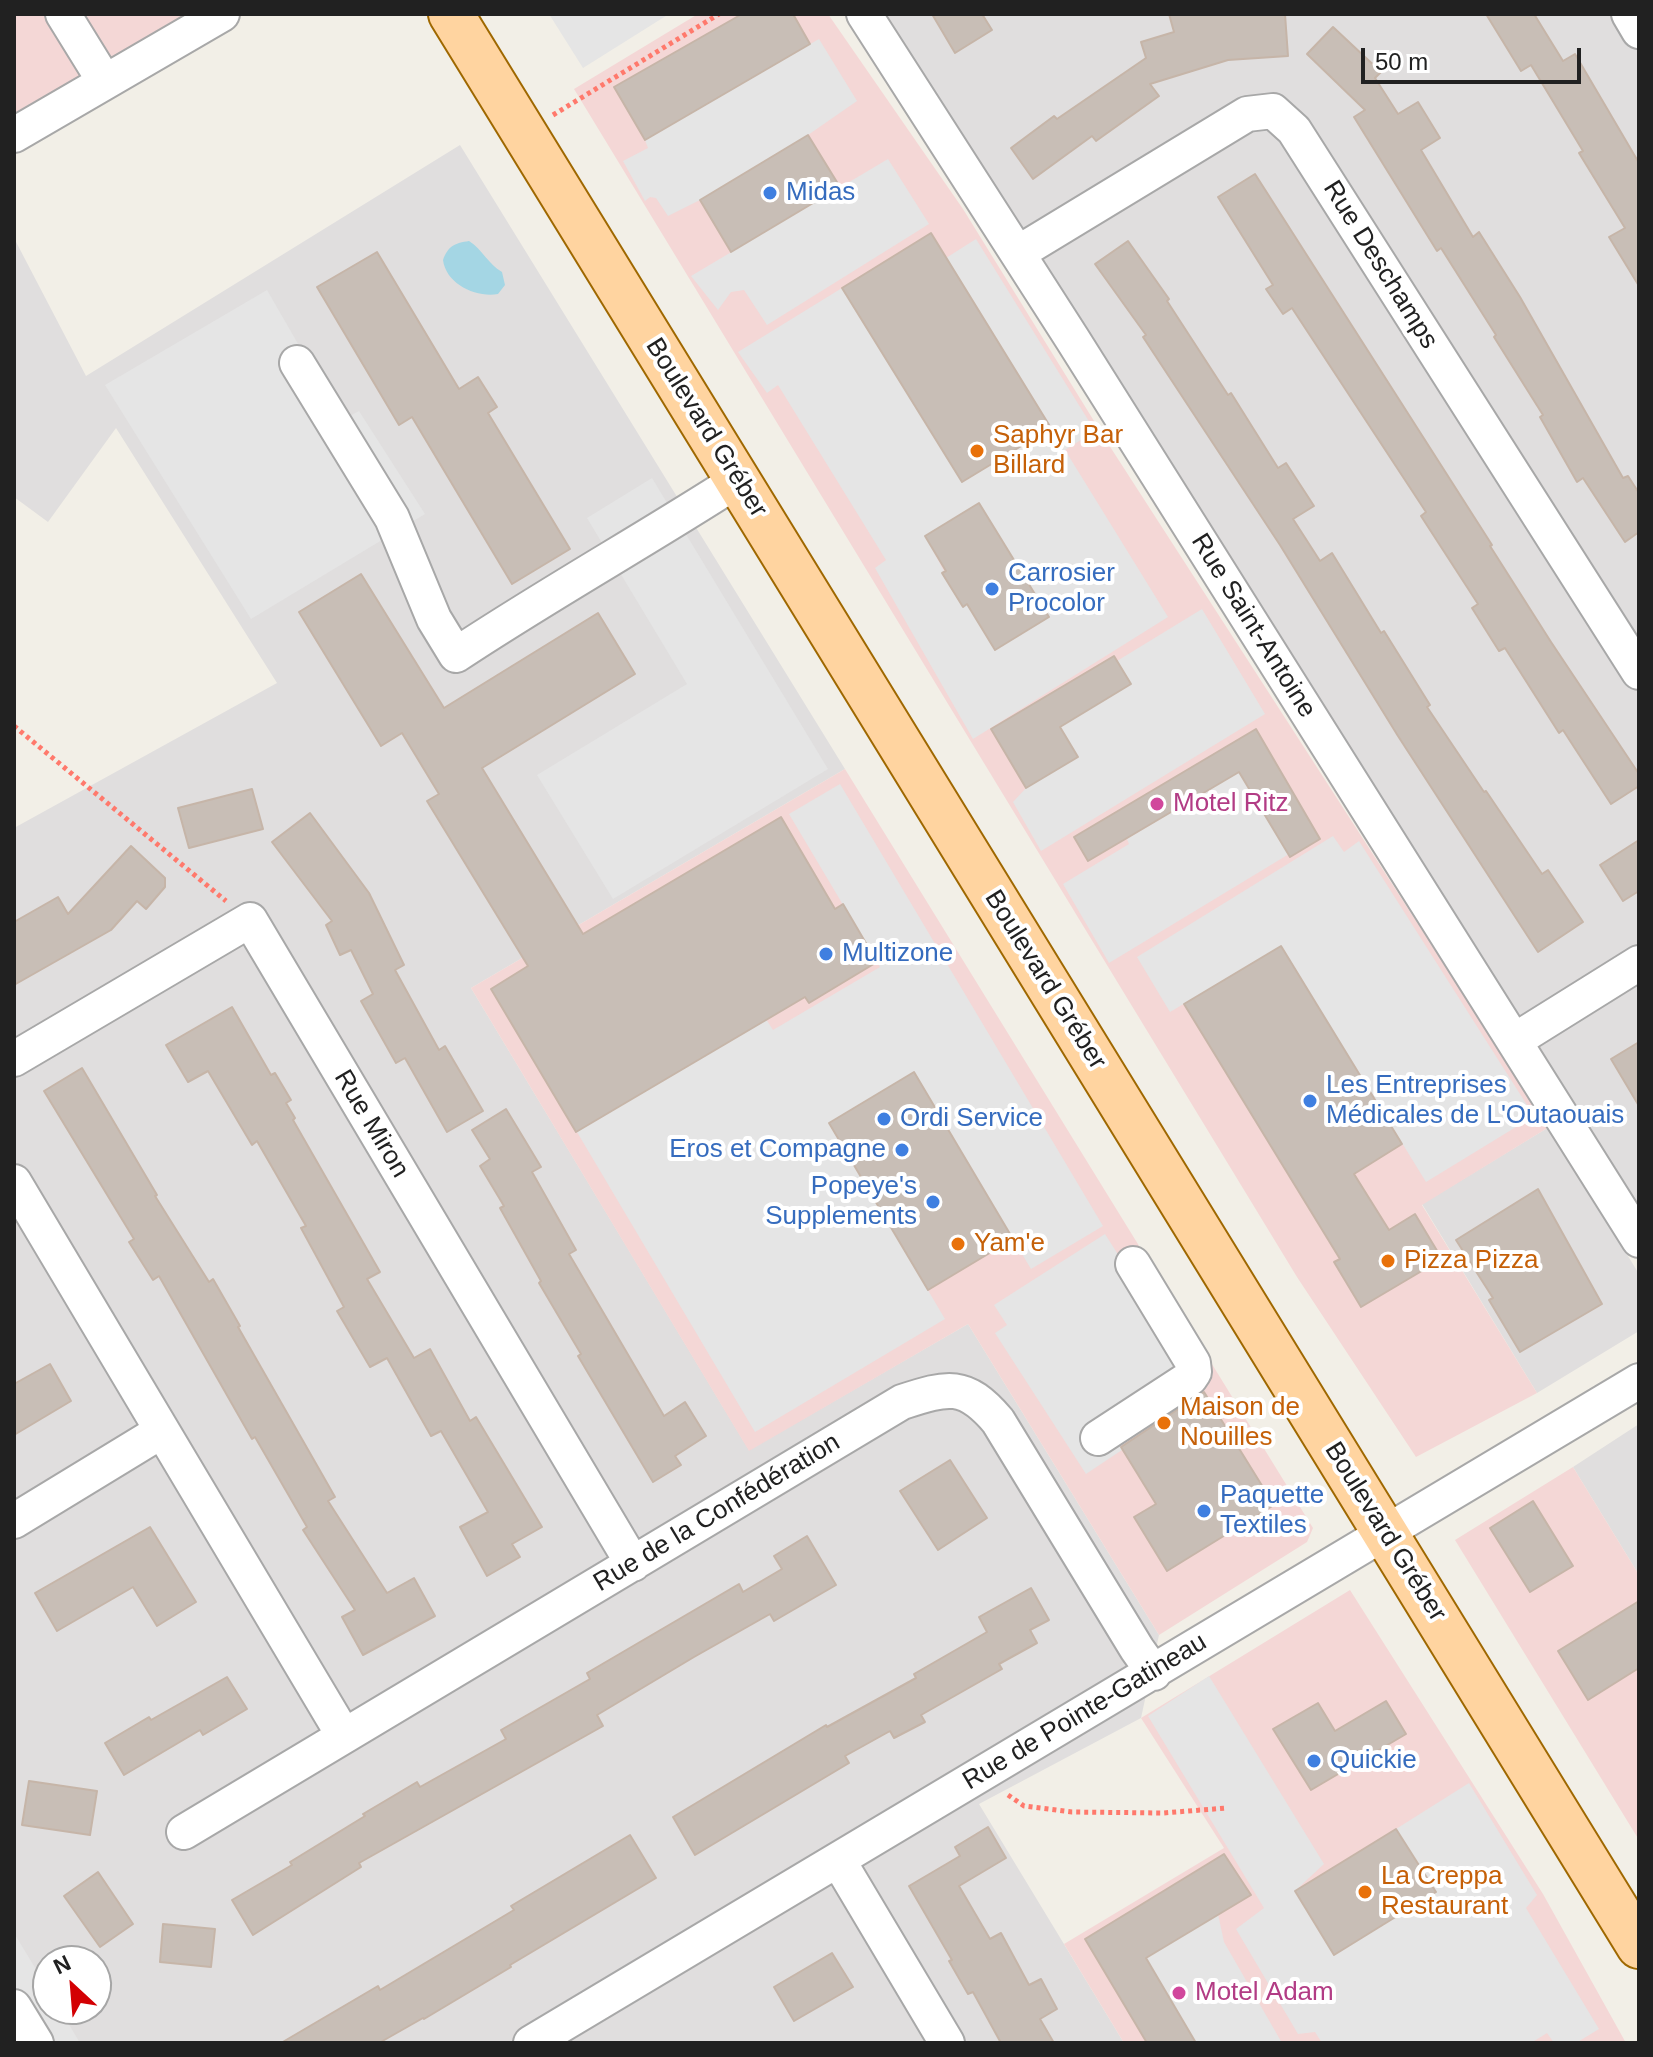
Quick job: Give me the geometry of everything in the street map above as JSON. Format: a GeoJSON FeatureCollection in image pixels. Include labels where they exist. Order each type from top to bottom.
{"type":"FeatureCollection","features":[{"type":"Feature","properties":{"kind":"main road","name":"Boulevard Gréber"},"geometry":{"type":"LineString","coordinates":[[451,14],[1639,1946]]}},
{"type":"Feature","properties":{"kind":"street"},"geometry":{"type":"LineString","coordinates":[[63,14],[105,82]]}},
{"type":"Feature","properties":{"kind":"street"},"geometry":{"type":"LineString","coordinates":[[14,135],[222,14]]}},
{"type":"Feature","properties":{"kind":"street","name":"Rue Saint-Antoine"},"geometry":{"type":"LineString","coordinates":[[864,14],[1018,253],[1639,1240]]}},
{"type":"Feature","properties":{"kind":"street"},"geometry":{"type":"LineString","coordinates":[[1629,14],[1639,31]]}},
{"type":"Feature","properties":{"kind":"street","name":"Rue Deschamps"},"geometry":{"type":"LineString","coordinates":[[1018,253],[1247,114],[1273,111],[1294,130],[1639,672]]}},
{"type":"Feature","properties":{"kind":"street"},"geometry":{"type":"LineString","coordinates":[[297,363],[392,518],[434,619],[456,655],[738,480]]}},
{"type":"Feature","properties":{"kind":"street"},"geometry":{"type":"LineString","coordinates":[[14,1059],[250,920]]}},
{"type":"Feature","properties":{"kind":"street","name":"Rue Miron"},"geometry":{"type":"LineString","coordinates":[[250,920],[633,1564]]}},
{"type":"Feature","properties":{"kind":"street"},"geometry":{"type":"LineString","coordinates":[[1514,1041],[1639,963]]}},
{"type":"Feature","properties":{"kind":"street"},"geometry":{"type":"LineString","coordinates":[[14,1182],[160,1432],[344,1736]]}},
{"type":"Feature","properties":{"kind":"street"},"geometry":{"type":"LineString","coordinates":[[1098,1438],[1190,1378],[1194,1372],[1193,1363],[1133,1264]]}},
{"type":"Feature","properties":{"kind":"street","name":"Rue de Pointe-Gatineau"},"geometry":{"type":"LineString","coordinates":[[531,2043],[1639,1381]]}},
{"type":"Feature","properties":{"kind":"street","name":"Rue de la Confédération"},"geometry":{"type":"LineString","coordinates":[[184,1832],[902,1402],[933,1392],[958,1391],[982,1402],[998,1421],[1154,1673]]}},
{"type":"Feature","properties":{"kind":"street"},"geometry":{"type":"LineString","coordinates":[[14,1521],[160,1432]]}},
{"type":"Feature","properties":{"kind":"street"},"geometry":{"type":"LineString","coordinates":[[838,1860],[947,2043]]}},
{"type":"Feature","properties":{"kind":"street"},"geometry":{"type":"LineString","coordinates":[[14,2007],[36,2043]]}},
{"type":"Feature","properties":{"kind":"path"},"geometry":{"type":"LineString","coordinates":[[524,132],[719,14]]}},
{"type":"Feature","properties":{"kind":"path"},"geometry":{"type":"LineString","coordinates":[[14,726],[250,920]]}},
{"type":"Feature","properties":{"kind":"path"},"geometry":{"type":"LineString","coordinates":[[1004,1792],[1024,1806],[1072,1812],[1163,1813],[1227,1808]]}},
{"type":"Feature","properties":{"kind":"shaded area"},"geometry":{"type":"Polygon","coordinates":[[[14,14],[227,14],[14,135],[14,14]]]}},
{"type":"Feature","properties":{"kind":"shaded area"},"geometry":{"type":"Polygon","coordinates":[[[549,14],[669,14],[583,68],[549,14]]]}},
{"type":"Feature","properties":{"kind":"shaded area"},"geometry":{"type":"Polygon","coordinates":[[[698,14],[828,14],[963,209],[1107,442],[1549,1127],[1422,1205],[1537,1393],[1416,1457],[1297,1277],[987,768],[574,89],[698,14]]]}},
{"type":"Feature","properties":{"kind":"shaded area"},"geometry":{"type":"Polygon","coordinates":[[[864,14],[1639,14],[1639,1240],[864,14]]]}},
{"type":"Feature","properties":{"kind":"shaded area"},"geometry":{"type":"Polygon","coordinates":[[[819,39],[857,101],[808,135],[668,216],[656,198],[650,197],[645,201],[623,161],[648,148],[645,140],[819,39]]]}},
{"type":"Feature","properties":{"kind":"shaded area"},"geometry":{"type":"Polygon","coordinates":[[[460,145],[845,769],[471,988],[749,1450],[968,1324],[1159,1635],[1141,1718],[979,1804],[1124,2043],[14,2043],[14,828],[277,683],[116,428],[48,522],[14,497],[14,238],[86,376],[460,145]]]}},
{"type":"Feature","properties":{"kind":"shaded area"},"geometry":{"type":"Polygon","coordinates":[[[888,159],[929,224],[767,325],[744,290],[731,292],[718,310],[691,276],[888,159]]]}},
{"type":"Feature","properties":{"kind":"shaded area"},"geometry":{"type":"Polygon","coordinates":[[[976,239],[1095,431],[1065,450],[1168,617],[973,739],[875,568],[886,560],[778,385],[767,393],[738,352],[842,288],[963,482],[1051,427],[946,258],[976,239]],[[979,503],[925,536],[963,606],[967,604],[995,650],[1049,617],[979,503]]]}},
{"type":"Feature","properties":{"kind":"shaded area"},"geometry":{"type":"Polygon","coordinates":[[[267,290],[342,420],[359,411],[425,514],[251,619],[105,385],[267,290]]]}},
{"type":"Feature","properties":{"kind":"shaded area"},"geometry":{"type":"Polygon","coordinates":[[[652,478],[828,769],[613,899],[537,775],[687,684],[587,518],[652,478]]]}},
{"type":"Feature","properties":{"kind":"shaded area"},"geometry":{"type":"Polygon","coordinates":[[[1202,609],[1265,714],[1041,851],[1013,802],[1026,788],[1078,757],[1055,718],[1079,715],[1131,684],[1117,661],[1202,609]]]}},
{"type":"Feature","properties":{"kind":"shaded area"},"geometry":{"type":"Polygon","coordinates":[[[845,769],[1313,1528],[1307,1542],[1159,1635],[968,1324],[749,1451],[471,988],[845,769]]]}},
{"type":"Feature","properties":{"kind":"shaded area"},"geometry":{"type":"Polygon","coordinates":[[[1239,772],[1289,854],[1109,963],[1063,884],[1129,844],[1127,839],[1239,772]]]}},
{"type":"Feature","properties":{"kind":"shaded area"},"geometry":{"type":"Polygon","coordinates":[[[840,784],[1103,1226],[1031,1269],[914,1073],[829,1123],[945,1319],[755,1432],[577,1132],[766,1019],[773,1030],[880,967],[789,814],[840,784]]]}},
{"type":"Feature","properties":{"kind":"shaded area"},"geometry":{"type":"Polygon","coordinates":[[[1333,836],[1344,852],[1359,841],[1534,1116],[1426,1182],[1281,946],[1170,1012],[1137,957],[1333,836]]]}},
{"type":"Feature","properties":{"kind":"shaded area"},"geometry":{"type":"Polygon","coordinates":[[[1549,1127],[1639,1274],[1639,1331],[1537,1393],[1422,1204],[1549,1127]]]}},
{"type":"Feature","properties":{"kind":"shaded area"},"geometry":{"type":"Polygon","coordinates":[[[1105,1234],[1119,1256],[1132,1248],[1211,1372],[1113,1435],[1122,1450],[1086,1474],[995,1333],[1007,1325],[994,1305],[1105,1234]]]}},
{"type":"Feature","properties":{"kind":"shaded area"},"geometry":{"type":"Polygon","coordinates":[[[1639,1424],[1639,1575],[1573,1467],[1639,1424]]]}},
{"type":"Feature","properties":{"kind":"shaded area"},"geometry":{"type":"Polygon","coordinates":[[[1573,1467],[1639,1575],[1639,1840],[1455,1540],[1573,1467]]]}},
{"type":"Feature","properties":{"kind":"shaded area"},"geometry":{"type":"Polygon","coordinates":[[[1350,1590],[1543,1894],[1626,2043],[1124,2043],[1064,1944],[1224,1848],[1141,1718],[1350,1590]]]}},
{"type":"Feature","properties":{"kind":"shaded area"},"geometry":{"type":"Polygon","coordinates":[[[1209,1676],[1324,1864],[1295,1891],[1334,1955],[1435,1893],[1396,1829],[1469,1783],[1537,1895],[1526,1908],[1599,2029],[1576,2043],[1554,2043],[1547,2033],[1531,2043],[1322,2043],[1315,2032],[1298,2034],[1236,1929],[1264,1908],[1148,1716],[1209,1676]]]}},
{"type":"Feature","properties":{"kind":"shaded area"},"geometry":{"type":"Polygon","coordinates":[[[1218,1914],[1224,1942],[1282,2043],[1196,2043],[1146,1958],[1218,1914]]]}},
{"type":"Feature","properties":{"kind":"shaded area"},"geometry":{"type":"Polygon","coordinates":[[[14,1933],[32,1963],[32,2025],[69,2025],[80,2043],[14,2043],[14,1933]]]}},
{"type":"Feature","properties":{"kind":"water"},"geometry":{"type":"Polygon","coordinates":[[[469,241],[502,272],[505,285],[498,294],[481,294],[463,288],[445,269],[443,260],[450,248],[469,241]]]}},
{"type":"Feature","properties":{"kind":"building"},"geometry":{"type":"Polygon","coordinates":[[[742,14],[793,14],[810,44],[645,140],[614,87],[742,14]]]}},
{"type":"Feature","properties":{"kind":"building"},"geometry":{"type":"Polygon","coordinates":[[[932,14],[982,14],[992,30],[955,53],[932,14]]]}},
{"type":"Feature","properties":{"kind":"building"},"geometry":{"type":"Polygon","coordinates":[[[1169,14],[1285,14],[1288,56],[1228,60],[1150,84],[1159,96],[1096,141],[1092,136],[1033,179],[1011,148],[1054,116],[1057,119],[1146,58],[1141,42],[1174,32],[1169,14]]]}},
{"type":"Feature","properties":{"kind":"building"},"geometry":{"type":"Polygon","coordinates":[[[1486,14],[1534,14],[1563,61],[1575,54],[1639,163],[1639,286],[1609,237],[1625,228],[1579,153],[1583,151],[1531,65],[1521,71],[1486,14]]]}},
{"type":"Feature","properties":{"kind":"building"},"geometry":{"type":"Polygon","coordinates":[[[1333,27],[1381,72],[1375,78],[1398,114],[1418,102],[1440,138],[1421,150],[1473,237],[1479,232],[1520,297],[1623,478],[1628,476],[1639,493],[1639,532],[1625,542],[1583,478],[1577,482],[1540,417],[1543,415],[1494,337],[1496,335],[1441,248],[1437,251],[1354,117],[1365,110],[1307,54],[1333,27]]]}},
{"type":"Feature","properties":{"kind":"building","name":"Midas"},"geometry":{"type":"Polygon","coordinates":[[[808,135],[840,187],[731,252],[700,200],[808,135]]]}},
{"type":"Feature","properties":{"kind":"building"},"geometry":{"type":"Polygon","coordinates":[[[1255,174],[1551,642],[1639,774],[1639,786],[1611,804],[1563,730],[1559,733],[1505,648],[1499,651],[1472,608],[1478,604],[1421,516],[1426,512],[1292,308],[1283,314],[1266,289],[1273,285],[1218,197],[1255,174]]]}},
{"type":"Feature","properties":{"kind":"building"},"geometry":{"type":"Polygon","coordinates":[[[931,233],[1051,428],[962,482],[842,288],[931,233]]]}},
{"type":"Feature","properties":{"kind":"building"},"geometry":{"type":"Polygon","coordinates":[[[1128,241],[1278,468],[1286,463],[1314,506],[1293,519],[1320,561],[1332,553],[1430,705],[1427,707],[1484,792],[1542,874],[1548,870],[1583,922],[1538,952],[1398,736],[1280,545],[1143,337],[1146,335],[1095,264],[1128,241]]]}},
{"type":"Feature","properties":{"kind":"building"},"geometry":{"type":"Polygon","coordinates":[[[377,252],[459,389],[478,377],[497,407],[488,413],[570,549],[512,584],[412,417],[399,425],[317,287],[377,252]]]}},
{"type":"Feature","properties":{"kind":"building","name":"Carrosier Procolor"},"geometry":{"type":"Polygon","coordinates":[[[979,503],[1049,617],[995,650],[967,604],[963,607],[942,573],[946,571],[925,536],[979,503]]]}},
{"type":"Feature","properties":{"kind":"building"},"geometry":{"type":"Polygon","coordinates":[[[361,574],[444,708],[598,613],[635,674],[482,768],[583,934],[781,817],[835,909],[843,904],[877,962],[809,1003],[805,997],[576,1132],[491,989],[528,966],[427,801],[439,794],[402,733],[381,746],[299,612],[361,574]]]}},
{"type":"Feature","properties":{"kind":"building"},"geometry":{"type":"Polygon","coordinates":[[[1114,656],[1131,684],[1060,727],[1078,757],[1026,788],[991,729],[1114,656]]]}},
{"type":"Feature","properties":{"kind":"building","name":"Motel Ritz"},"geometry":{"type":"Polygon","coordinates":[[[1256,729],[1320,839],[1290,857],[1239,772],[1088,861],[1074,837],[1256,729]]]}},
{"type":"Feature","properties":{"kind":"building"},"geometry":{"type":"Polygon","coordinates":[[[252,789],[263,829],[189,848],[178,808],[252,789]]]}},
{"type":"Feature","properties":{"kind":"building"},"geometry":{"type":"Polygon","coordinates":[[[310,813],[369,893],[404,965],[395,970],[439,1050],[445,1046],[483,1111],[447,1132],[405,1058],[396,1063],[361,1001],[373,994],[351,950],[340,955],[326,925],[332,921],[272,842],[310,813]]]}},
{"type":"Feature","properties":{"kind":"building"},"geometry":{"type":"Polygon","coordinates":[[[1639,840],[1639,891],[1623,901],[1600,865],[1639,840]]]}},
{"type":"Feature","properties":{"kind":"building"},"geometry":{"type":"Polygon","coordinates":[[[131,846],[165,878],[165,887],[146,909],[137,901],[111,930],[14,985],[14,922],[58,897],[68,914],[131,846]]]}},
{"type":"Feature","properties":{"kind":"building","name":"Les Entreprises Médicales de L'Outaouais"},"geometry":{"type":"Polygon","coordinates":[[[1281,946],[1402,1144],[1354,1174],[1389,1230],[1415,1214],[1442,1259],[1361,1307],[1334,1262],[1340,1259],[1184,1004],[1281,946]]]}},
{"type":"Feature","properties":{"kind":"building"},"geometry":{"type":"Polygon","coordinates":[[[232,1007],[271,1075],[275,1073],[291,1100],[286,1103],[295,1118],[293,1120],[380,1272],[367,1279],[414,1358],[430,1349],[470,1421],[476,1417],[542,1527],[512,1544],[520,1557],[487,1576],[460,1527],[488,1512],[441,1431],[431,1436],[387,1358],[370,1367],[337,1311],[344,1307],[301,1228],[306,1226],[257,1141],[252,1145],[208,1071],[188,1082],[166,1045],[232,1007]]]}},
{"type":"Feature","properties":{"kind":"building"},"geometry":{"type":"Polygon","coordinates":[[[1639,1042],[1639,1106],[1611,1059],[1639,1042]]]}},
{"type":"Feature","properties":{"kind":"building"},"geometry":{"type":"Polygon","coordinates":[[[82,1068],[155,1196],[209,1282],[213,1279],[335,1497],[328,1501],[387,1593],[414,1578],[435,1616],[363,1655],[342,1617],[355,1610],[303,1530],[307,1527],[255,1437],[252,1439],[159,1276],[153,1280],[129,1242],[134,1239],[44,1091],[82,1068]]]}},
{"type":"Feature","properties":{"kind":"building"},"geometry":{"type":"Polygon","coordinates":[[[914,1072],[1013,1239],[928,1290],[829,1123],[914,1072]]]}},
{"type":"Feature","properties":{"kind":"building"},"geometry":{"type":"Polygon","coordinates":[[[506,1109],[541,1167],[532,1172],[576,1250],[569,1254],[664,1416],[685,1402],[706,1436],[675,1456],[681,1465],[653,1482],[578,1356],[581,1354],[539,1283],[541,1281],[500,1208],[504,1206],[480,1166],[490,1159],[472,1130],[506,1109]]]}},
{"type":"Feature","properties":{"kind":"building"},"geometry":{"type":"Polygon","coordinates":[[[1538,1189],[1602,1304],[1520,1352],[1489,1300],[1493,1298],[1456,1240],[1538,1189]]]}},
{"type":"Feature","properties":{"kind":"building"},"geometry":{"type":"Polygon","coordinates":[[[50,1364],[71,1401],[14,1435],[14,1384],[50,1364]]]}},
{"type":"Feature","properties":{"kind":"building"},"geometry":{"type":"Polygon","coordinates":[[[1204,1392],[1274,1505],[1167,1571],[1134,1517],[1156,1504],[1121,1447],[1204,1392]]]}},
{"type":"Feature","properties":{"kind":"building"},"geometry":{"type":"Polygon","coordinates":[[[950,1460],[987,1518],[938,1550],[900,1491],[950,1460]]]}},
{"type":"Feature","properties":{"kind":"building"},"geometry":{"type":"Polygon","coordinates":[[[1533,1501],[1573,1566],[1530,1592],[1490,1528],[1533,1501]]]}},
{"type":"Feature","properties":{"kind":"building"},"geometry":{"type":"Polygon","coordinates":[[[150,1527],[196,1602],[157,1626],[133,1587],[57,1631],[35,1593],[150,1527]]]}},
{"type":"Feature","properties":{"kind":"building"},"geometry":{"type":"Polygon","coordinates":[[[807,1536],[836,1585],[774,1621],[770,1614],[597,1715],[603,1726],[359,1863],[361,1867],[253,1935],[232,1900],[292,1865],[290,1862],[417,1782],[420,1787],[506,1739],[501,1730],[590,1679],[587,1673],[739,1584],[743,1592],[782,1569],[774,1556],[807,1536]]]}},
{"type":"Feature","properties":{"kind":"building"},"geometry":{"type":"Polygon","coordinates":[[[1031,1588],[1049,1620],[1030,1630],[1037,1643],[999,1664],[1002,1669],[921,1715],[925,1722],[894,1738],[890,1731],[845,1756],[849,1763],[695,1855],[673,1817],[826,1725],[916,1678],[914,1674],[987,1632],[979,1617],[1031,1588]]]}},
{"type":"Feature","properties":{"kind":"building"},"geometry":{"type":"Polygon","coordinates":[[[1639,1601],[1639,1668],[1588,1700],[1558,1651],[1639,1601]]]}},
{"type":"Feature","properties":{"kind":"building"},"geometry":{"type":"Polygon","coordinates":[[[227,1677],[247,1709],[203,1735],[200,1730],[124,1775],[105,1743],[227,1677]]]}},
{"type":"Feature","properties":{"kind":"building"},"geometry":{"type":"Polygon","coordinates":[[[1386,1701],[1406,1734],[1311,1790],[1273,1729],[1318,1703],[1335,1731],[1386,1701]]]}},
{"type":"Feature","properties":{"kind":"building"},"geometry":{"type":"Polygon","coordinates":[[[29,1781],[97,1791],[90,1835],[22,1825],[29,1781]]]}},
{"type":"Feature","properties":{"kind":"building"},"geometry":{"type":"Polygon","coordinates":[[[988,1827],[1006,1858],[959,1886],[990,1939],[1001,1933],[1029,1985],[1041,1979],[1057,2009],[1040,2019],[1054,2043],[1001,2043],[973,1992],[968,1994],[909,1886],[960,1856],[955,1847],[988,1827]]]}},
{"type":"Feature","properties":{"kind":"building","name":"La Creppa Restaurant"},"geometry":{"type":"Polygon","coordinates":[[[1396,1829],[1436,1892],[1334,1955],[1295,1891],[1396,1829]]]}},
{"type":"Feature","properties":{"kind":"building"},"geometry":{"type":"Polygon","coordinates":[[[630,1835],[656,1878],[424,2019],[379,2043],[281,2043],[378,1986],[380,1990],[514,1910],[511,1906],[630,1835]]]}},
{"type":"Feature","properties":{"kind":"building"},"geometry":{"type":"Polygon","coordinates":[[[1224,1854],[1251,1895],[1146,1958],[1196,2043],[1147,2043],[1085,1939],[1224,1854]]]}},
{"type":"Feature","properties":{"kind":"building"},"geometry":{"type":"Polygon","coordinates":[[[98,1872],[133,1924],[99,1945],[64,1896],[98,1872]]]}},
{"type":"Feature","properties":{"kind":"building"},"geometry":{"type":"Polygon","coordinates":[[[163,1924],[215,1929],[211,1967],[160,1962],[163,1924]]]}},
{"type":"Feature","properties":{"kind":"building"},"geometry":{"type":"Polygon","coordinates":[[[832,1953],[853,1987],[794,2021],[774,1987],[832,1953]]]}},
{"type":"Feature","properties":{"kind":"place","name":"Midas"},"geometry":{"type":"Point","coordinates":[770,193]}},
{"type":"Feature","properties":{"kind":"place","name":"Saphyr Bar Billard"},"geometry":{"type":"Point","coordinates":[977,451]}},
{"type":"Feature","properties":{"kind":"place","name":"Carrosier Procolor"},"geometry":{"type":"Point","coordinates":[992,589]}},
{"type":"Feature","properties":{"kind":"place","name":"Motel Ritz"},"geometry":{"type":"Point","coordinates":[1157,804]}},
{"type":"Feature","properties":{"kind":"place","name":"Multizone"},"geometry":{"type":"Point","coordinates":[826,954]}},
{"type":"Feature","properties":{"kind":"place","name":"Les Entreprises Médicales de L'Outaouais"},"geometry":{"type":"Point","coordinates":[1310,1101]}},
{"type":"Feature","properties":{"kind":"place","name":"Ordi Service"},"geometry":{"type":"Point","coordinates":[884,1119]}},
{"type":"Feature","properties":{"kind":"place","name":"Eros et Compagne"},"geometry":{"type":"Point","coordinates":[902,1150]}},
{"type":"Feature","properties":{"kind":"place","name":"Popeye's Supplements"},"geometry":{"type":"Point","coordinates":[933,1202]}},
{"type":"Feature","properties":{"kind":"place","name":"Yam'e"},"geometry":{"type":"Point","coordinates":[958,1244]}},
{"type":"Feature","properties":{"kind":"place","name":"Pizza Pizza"},"geometry":{"type":"Point","coordinates":[1388,1261]}},
{"type":"Feature","properties":{"kind":"place","name":"Maison de Nouilles"},"geometry":{"type":"Point","coordinates":[1164,1423]}},
{"type":"Feature","properties":{"kind":"place","name":"Paquette Textiles"},"geometry":{"type":"Point","coordinates":[1204,1511]}},
{"type":"Feature","properties":{"kind":"place","name":"Quickie"},"geometry":{"type":"Point","coordinates":[1314,1761]}},
{"type":"Feature","properties":{"kind":"place","name":"La Creppa Restaurant"},"geometry":{"type":"Point","coordinates":[1365,1892]}},
{"type":"Feature","properties":{"kind":"place","name":"Motel Adam"},"geometry":{"type":"Point","coordinates":[1179,1993]}}]}
